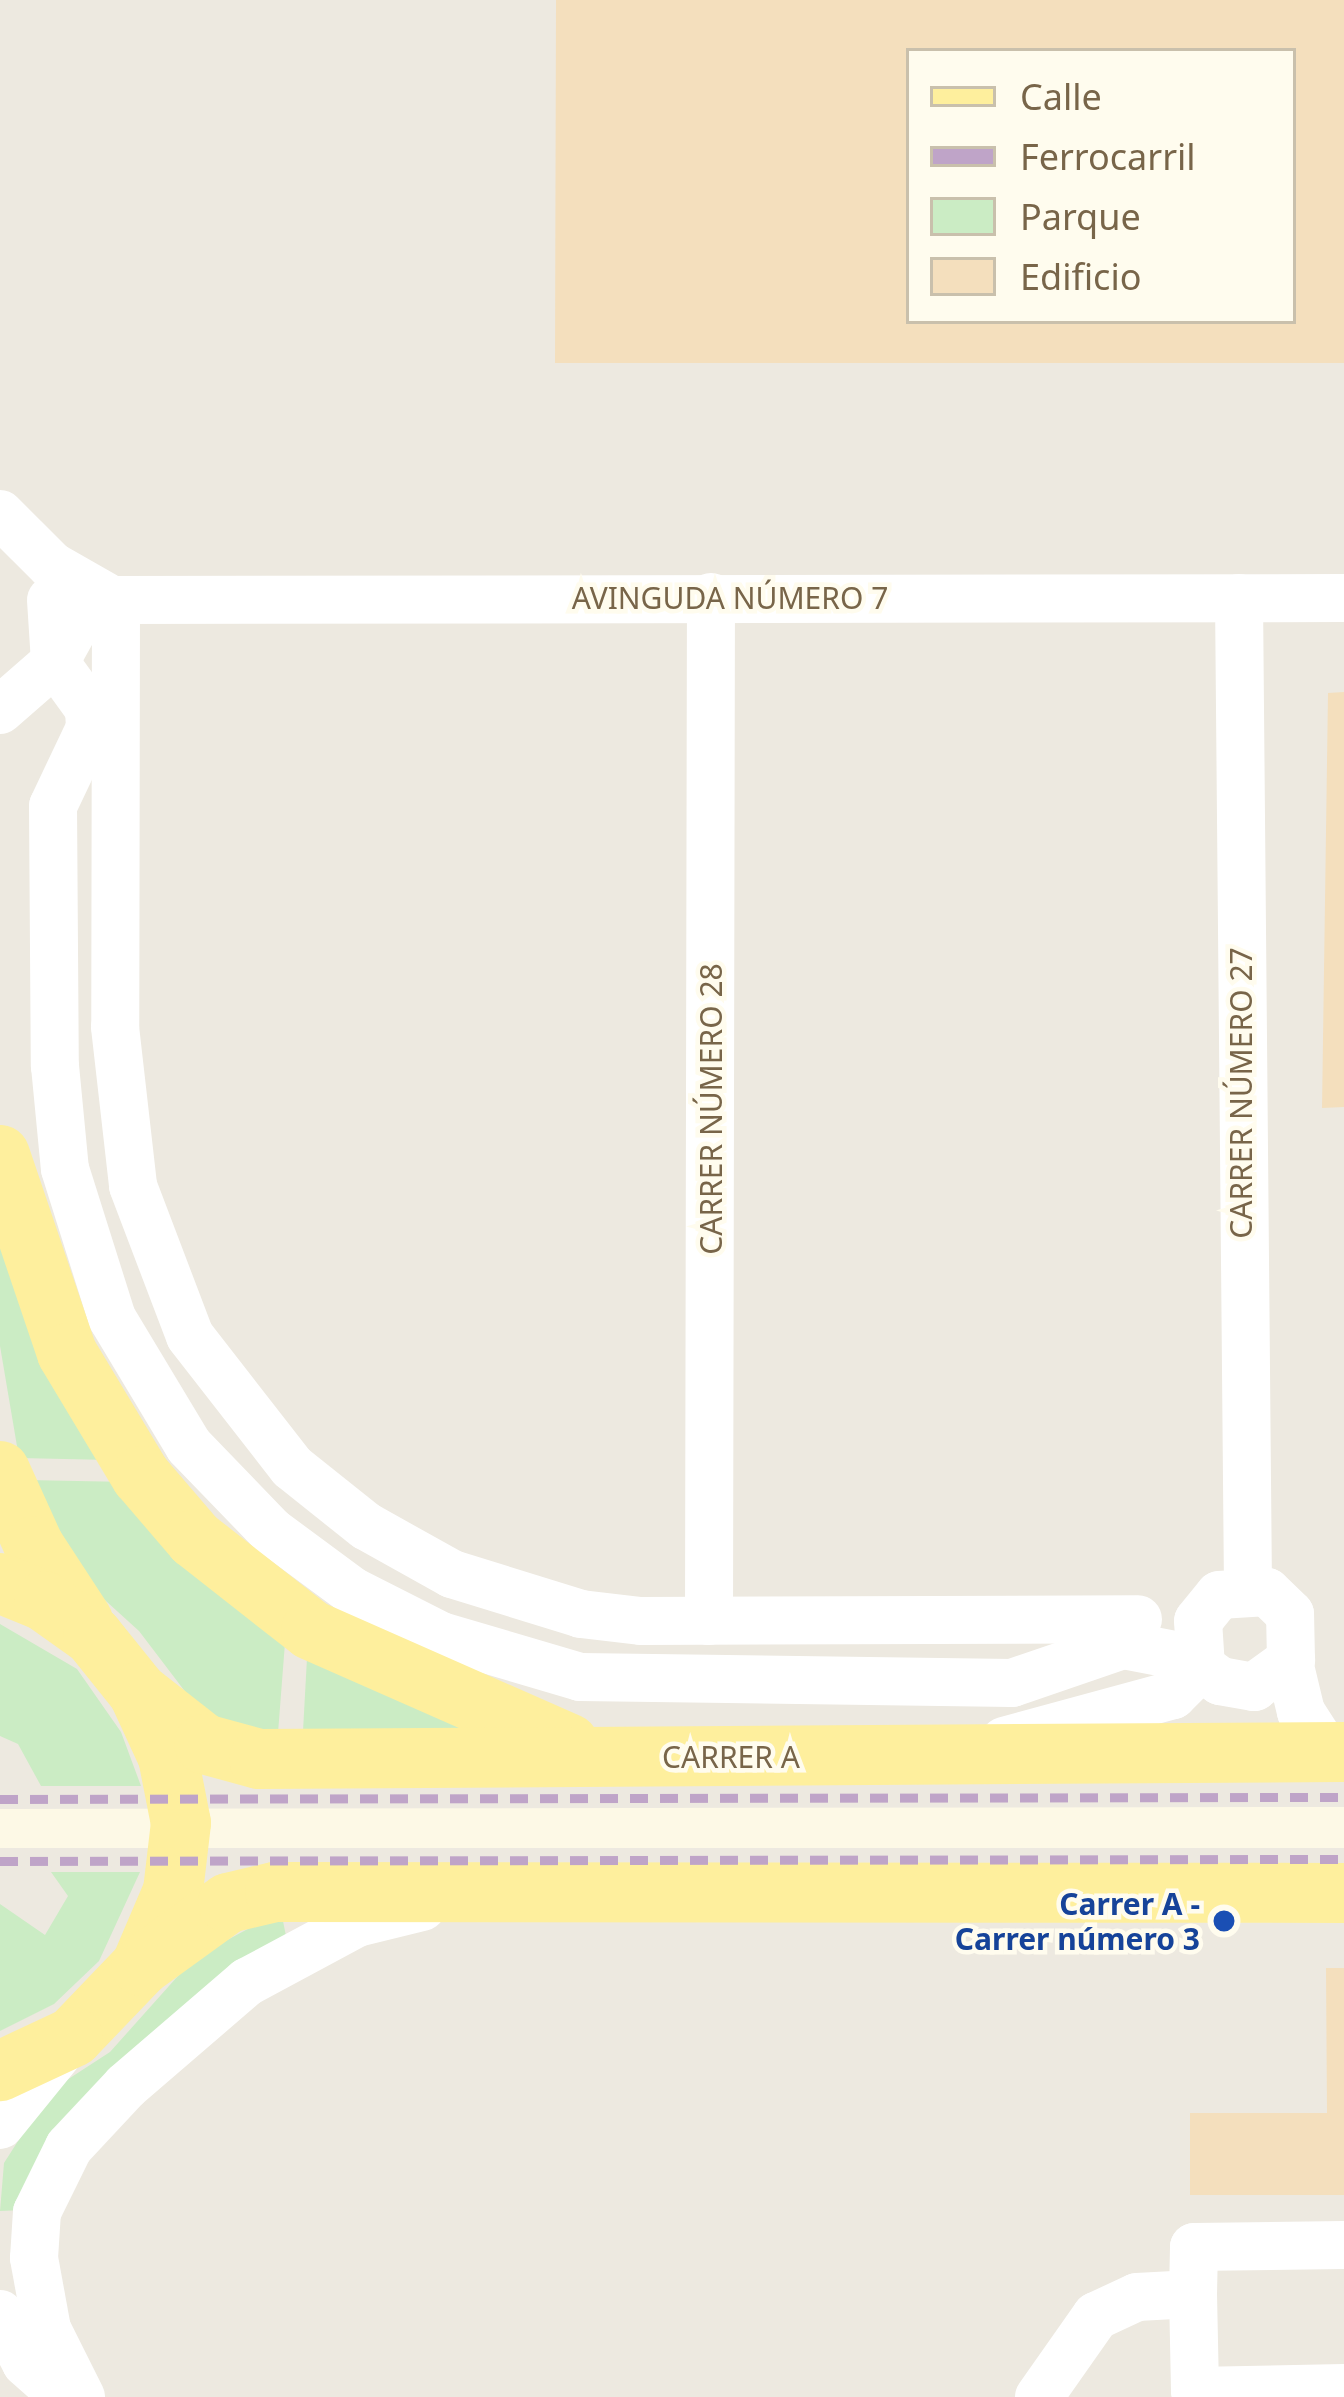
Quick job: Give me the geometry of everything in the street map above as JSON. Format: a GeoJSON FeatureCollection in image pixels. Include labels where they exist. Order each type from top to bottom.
{"type":"FeatureCollection","features":[{"type":"Feature","properties":{"kind":"main road"},"geometry":{"type":"LineString","coordinates":[[0,1155],[68,1353],[141,1476],[195,1539],[311,1630],[602,1757]]}},
{"type":"Feature","properties":{"kind":"main road"},"geometry":{"type":"LineString","coordinates":[[0,1471],[34,1546],[93,1636],[138,1692],[168,1757],[181,1823],[173,1891],[141,1966]]}},
{"type":"Feature","properties":{"kind":"main road"},"geometry":{"type":"LineString","coordinates":[[0,1582],[44,1601],[93,1636]]}},
{"type":"Feature","properties":{"kind":"main road","name":"CARRER A"},"geometry":{"type":"LineString","coordinates":[[138,1692],[204,1744],[259,1759],[1335,1752]]}},
{"type":"Feature","properties":{"kind":"main road"},"geometry":{"type":"LineString","coordinates":[[0,2071],[73,2037],[141,1966],[205,1916],[253,1895],[1344,1892]]}},
{"type":"Feature","properties":{"kind":"street","name":"AVINGUDA NÚMERO 7"},"geometry":{"type":"LineString","coordinates":[[0,514],[52,566],[116,599],[1344,598]]}},
{"type":"Feature","properties":{"kind":"street","name":"CARRER NÚMERO 28"},"geometry":{"type":"LineString","coordinates":[[709,1621],[711,597]]}},
{"type":"Feature","properties":{"kind":"street","name":"CARRER NÚMERO 27"},"geometry":{"type":"LineString","coordinates":[[1227,1597],[1239,598]]}},
{"type":"Feature","properties":{"kind":"street"},"geometry":{"type":"LineString","coordinates":[[0,710],[55,662],[81,615],[116,599],[117,1080],[133,1186],[164,1280],[224,1389],[328,1497],[452,1574],[581,1614],[709,1621],[986,1623],[1158,1618],[1227,1597],[1267,1592],[1290,1614],[1290,1661],[1301,1712],[1335,1752]]}},
{"type":"Feature","properties":{"kind":"street"},"geometry":{"type":"LineString","coordinates":[[51,600],[55,662],[89,709],[89,728],[52,806],[65,1168],[112,1318],[189,1446],[312,1565],[426,1629],[580,1677],[710,1683],[984,1684],[1030,1681],[1111,1646],[1141,1645],[1201,1667],[1220,1681],[1254,1687],[1290,1661]]}},
{"type":"Feature","properties":{"kind":"street"},"geometry":{"type":"LineString","coordinates":[[53,871],[73,853],[94,850],[115,869]]}},
{"type":"Feature","properties":{"kind":"street"},"geometry":{"type":"LineString","coordinates":[[1201,1667],[1196,1638],[1227,1597]]}},
{"type":"Feature","properties":{"kind":"street"},"geometry":{"type":"LineString","coordinates":[[709,1621],[735,1633],[742,1652],[736,1670],[710,1683]]}},
{"type":"Feature","properties":{"kind":"street"},"geometry":{"type":"LineString","coordinates":[[984,1684],[1003,1652],[986,1623]]}},
{"type":"Feature","properties":{"kind":"street"},"geometry":{"type":"LineString","coordinates":[[954,1757],[1173,1695],[1201,1667]]}},
{"type":"Feature","properties":{"kind":"street"},"geometry":{"type":"LineString","coordinates":[[70,2396],[47,2329],[34,2258],[40,2200],[69,2146],[197,2023],[283,1958],[357,1923],[474,1894]]}},
{"type":"Feature","properties":{"kind":"street"},"geometry":{"type":"LineString","coordinates":[[0,2125],[73,2037]]}},
{"type":"Feature","properties":{"kind":"street"},"geometry":{"type":"LineString","coordinates":[[1344,2245],[1194,2247],[1193,2294],[1195,2391],[1344,2388]]}},
{"type":"Feature","properties":{"kind":"street"},"geometry":{"type":"LineString","coordinates":[[1057,2388],[1096,2316],[1137,2296],[1193,2294]]}},
{"type":"Feature","properties":{"kind":"street"},"geometry":{"type":"LineString","coordinates":[[0,2314],[26,2362],[70,2396]]}},
{"type":"Feature","properties":{"kind":"street"},"geometry":{"type":"LineString","coordinates":[[0,2391],[70,2396]]}},
{"type":"Feature","properties":{"kind":"shaded area"},"geometry":{"type":"Polygon","coordinates":[[[0,0],[1344,0],[1344,1807],[0,1809],[0,0]]]}},
{"type":"Feature","properties":{"kind":"shaded area"},"geometry":{"type":"Polygon","coordinates":[[[0,1848],[1344,1848],[1344,2397],[0,2397],[0,1848]]]}},
{"type":"Feature","properties":{"kind":"green space"},"geometry":{"type":"Polygon","coordinates":[[[0,1211],[110,1460],[19,1458],[0,1346],[0,1211]]]}},
{"type":"Feature","properties":{"kind":"green space"},"geometry":{"type":"Polygon","coordinates":[[[26,1480],[129,1482],[286,1630],[278,1733],[222,1720],[190,1698],[139,1631],[96,1592],[26,1480]]]}},
{"type":"Feature","properties":{"kind":"green space"},"geometry":{"type":"Polygon","coordinates":[[[0,1624],[77,1669],[121,1732],[141,1786],[41,1786],[18,1744],[0,1736],[0,1624]]]}},
{"type":"Feature","properties":{"kind":"green space"},"geometry":{"type":"Polygon","coordinates":[[[307,1658],[489,1728],[303,1731],[307,1658]]]}},
{"type":"Feature","properties":{"kind":"green space"},"geometry":{"type":"Polygon","coordinates":[[[51,1872],[140,1872],[99,1961],[54,2004],[0,2031],[0,1904],[45,1935],[68,1896],[51,1872]]]}},
{"type":"Feature","properties":{"kind":"green space"},"geometry":{"type":"Polygon","coordinates":[[[281,1911],[286,1936],[23,2210],[0,2211],[4,2163],[50,2091],[110,2052],[194,1958],[281,1911]]]}},
{"type":"Feature","properties":{"kind":"building"},"geometry":{"type":"Polygon","coordinates":[[[556,0],[1344,0],[1344,363],[555,363],[556,0]]]}},
{"type":"Feature","properties":{"kind":"building"},"geometry":{"type":"Polygon","coordinates":[[[1344,692],[1344,1107],[1322,1108],[1328,693],[1344,692]]]}},
{"type":"Feature","properties":{"kind":"building"},"geometry":{"type":"Polygon","coordinates":[[[1326,1968],[1344,1968],[1344,2195],[1190,2195],[1190,2113],[1327,2113],[1326,1968]]]}},
{"type":"Feature","properties":{"kind":"railway"},"geometry":{"type":"LineString","coordinates":[[0,1799],[1344,1797]]}},
{"type":"Feature","properties":{"kind":"railway"},"geometry":{"type":"LineString","coordinates":[[0,1861],[1344,1859]]}},
{"type":"Feature","properties":{"kind":"place","name":"Carrer A - Carrer número 3"},"geometry":{"type":"Point","coordinates":[1224,1921]}}]}
